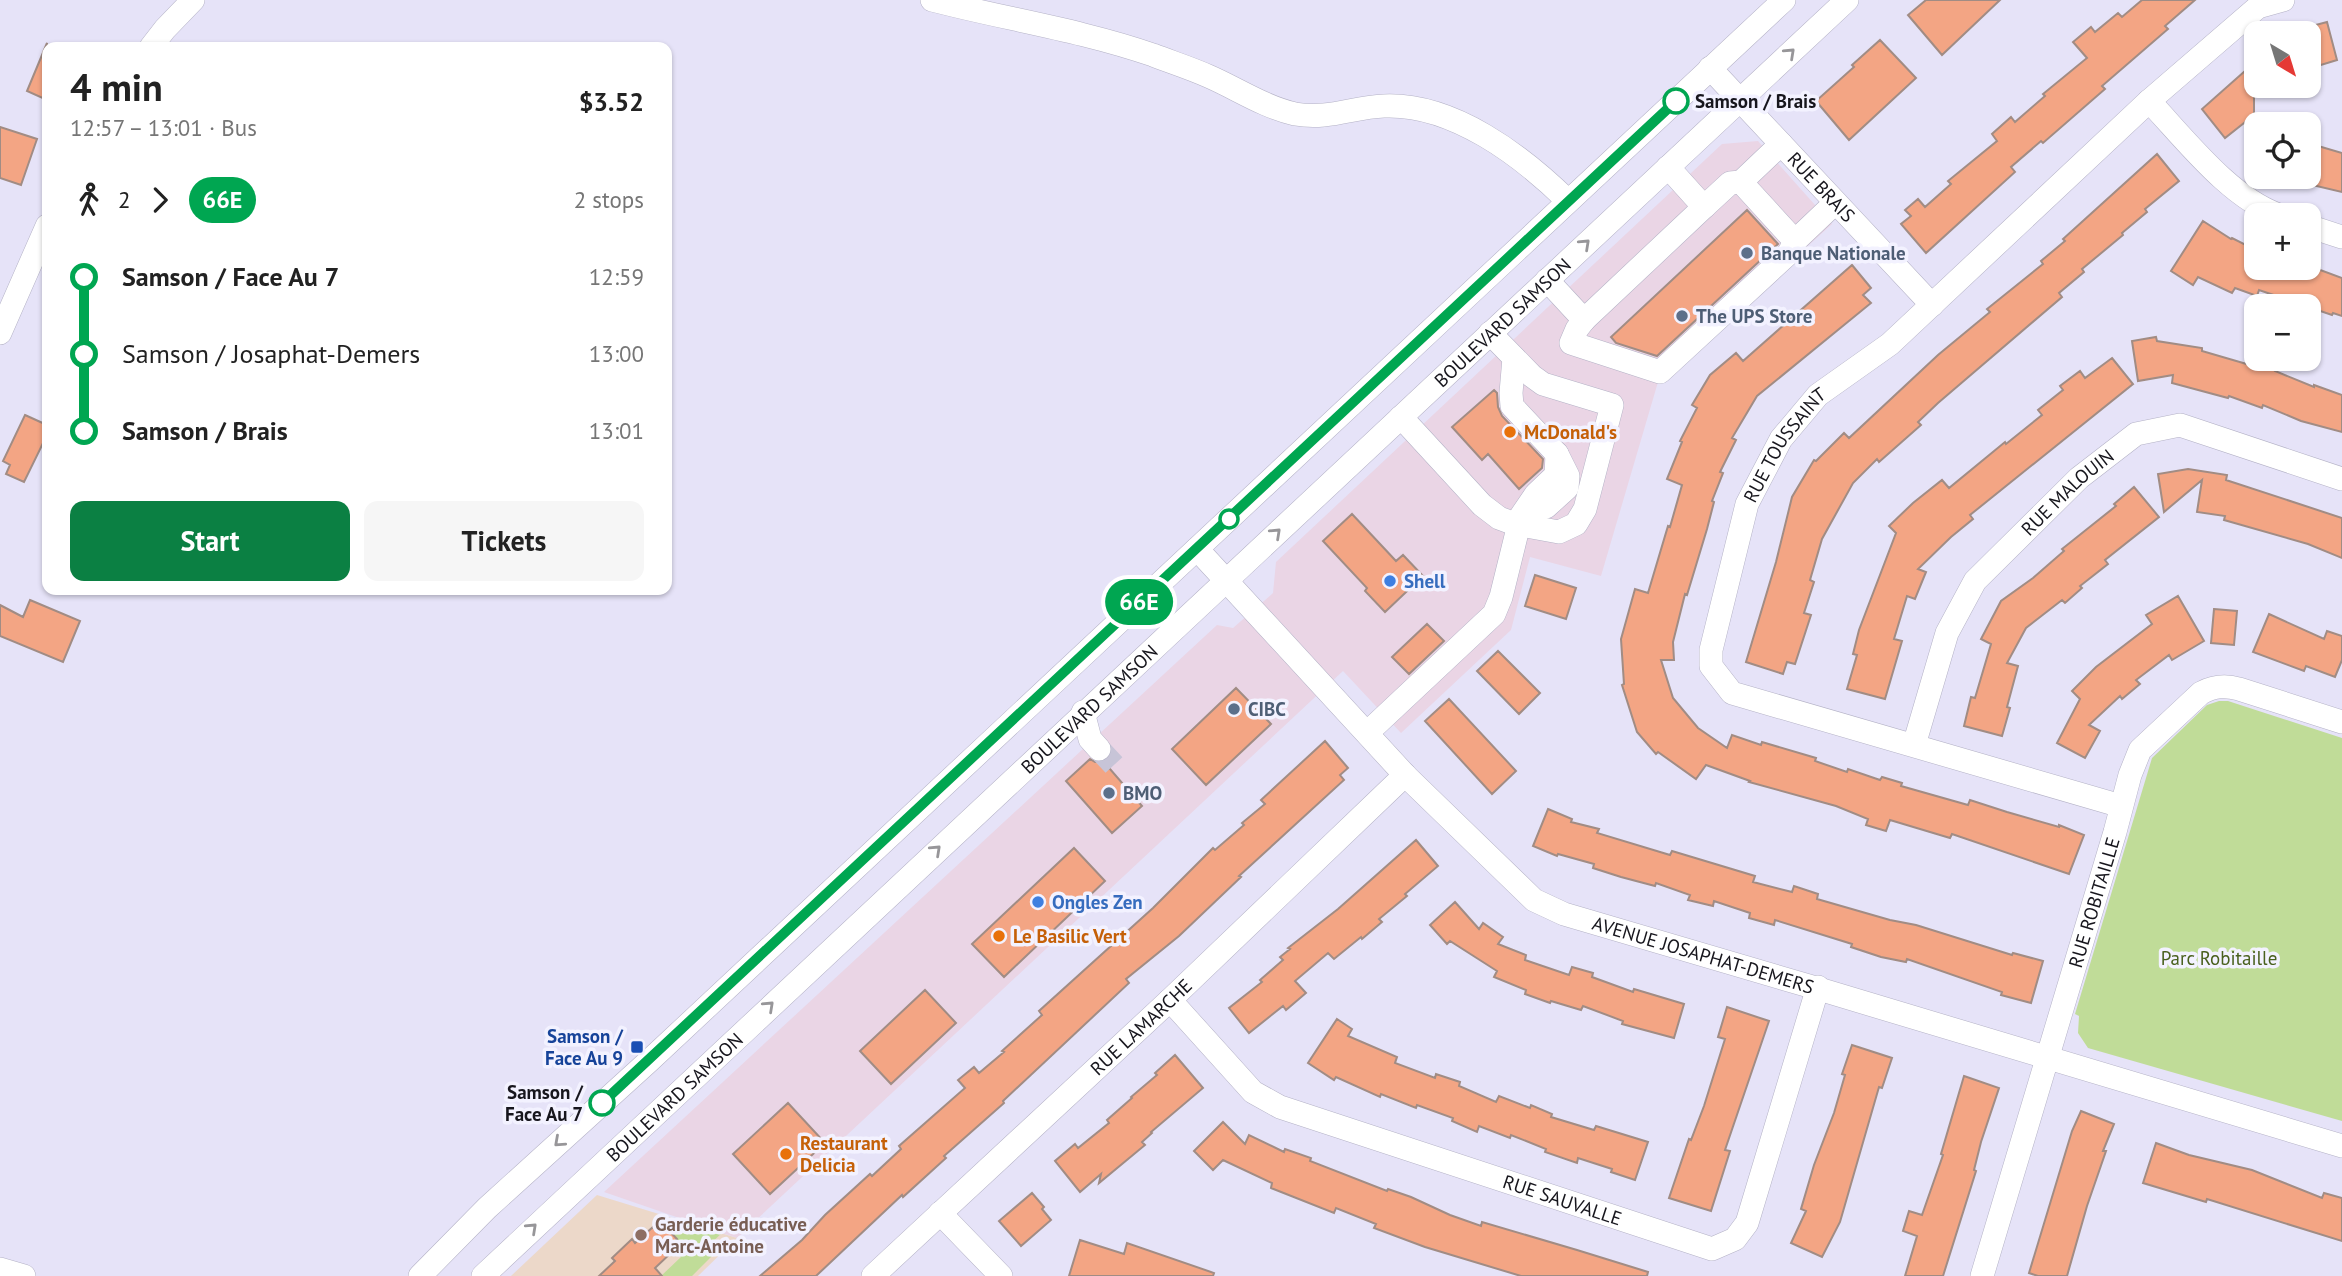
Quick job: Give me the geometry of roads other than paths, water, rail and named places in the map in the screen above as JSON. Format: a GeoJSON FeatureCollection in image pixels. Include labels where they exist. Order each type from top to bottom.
{"type":"FeatureCollection","features":[{"type":"Feature","properties":{"kind":"street"},"geometry":{"type":"LineString","coordinates":[[155,42],[193,0]]}},
{"type":"Feature","properties":{"kind":"street"},"geometry":{"type":"LineString","coordinates":[[932,0],[1034,23],[1149,54],[1295,114],[1328,115],[1386,106],[1434,114],[1475,131],[1513,152],[1568,201]]}},
{"type":"Feature","properties":{"kind":"street"},"geometry":{"type":"LineString","coordinates":[[421,1276],[487,1208],[628,1080],[1784,0]]}},
{"type":"Feature","properties":{"kind":"street","name":"BOULEVARD SAMSON"},"geometry":{"type":"LineString","coordinates":[[483,1276],[1847,0]]}},
{"type":"Feature","properties":{"kind":"street","name":"RUE TOUSSAINT"},"geometry":{"type":"LineString","coordinates":[[2121,806],[1732,693],[1712,666],[1712,650],[1747,504],[1781,439],[1818,395],[1891,344],[2149,101],[2258,8],[2283,0]]}},
{"type":"Feature","properties":{"kind":"street","name":"RUE BRAIS"},"geometry":{"type":"LineString","coordinates":[[1710,68],[1932,305]]}},
{"type":"Feature","properties":{"kind":"street"},"geometry":{"type":"LineString","coordinates":[[2149,101],[2239,195],[2252,203]]}},
{"type":"Feature","properties":{"kind":"street"},"geometry":{"type":"LineString","coordinates":[[1781,144],[1741,182],[1731,183],[1704,207],[1584,320],[1571,344],[1660,372],[1789,253],[1795,241],[1835,203]]}},
{"type":"Feature","properties":{"kind":"street"},"geometry":{"type":"LineString","coordinates":[[1668,167],[1704,207]]}},
{"type":"Feature","properties":{"kind":"street"},"geometry":{"type":"LineString","coordinates":[[1741,182],[1795,241]]}},
{"type":"Feature","properties":{"kind":"street"},"geometry":{"type":"LineString","coordinates":[[2321,230],[2342,237]]}},
{"type":"Feature","properties":{"kind":"street"},"geometry":{"type":"LineString","coordinates":[[2,323],[42,237]]}},
{"type":"Feature","properties":{"kind":"street"},"geometry":{"type":"LineString","coordinates":[[1547,280],[1584,320]]}},
{"type":"Feature","properties":{"kind":"street"},"geometry":{"type":"LineString","coordinates":[[1401,417],[1482,505],[1499,518],[1522,519],[1553,532],[1571,528],[1580,520],[1612,405],[1543,384],[1531,376],[1490,333]]}},
{"type":"Feature","properties":{"kind":"street"},"geometry":{"type":"LineString","coordinates":[[1514,358],[1511,393],[1513,406],[1557,454],[1568,476],[1567,488],[1546,508],[1522,519]]}},
{"type":"Feature","properties":{"kind":"street","name":"RUE MALOUIN"},"geometry":{"type":"LineString","coordinates":[[1914,745],[1947,633],[1975,580],[2079,478],[2136,434],[2180,425],[2342,479]]}},
{"type":"Feature","properties":{"kind":"street"},"geometry":{"type":"LineString","coordinates":[[1367,733],[1494,614],[1522,519]]}},
{"type":"Feature","properties":{"kind":"street","name":"AVENUE JOSAPHAT-DEMERS"},"geometry":{"type":"LineString","coordinates":[[1197,549],[1405,775],[1534,900],[1564,914],[1818,987],[2046,1059],[2342,1146]]}},
{"type":"Feature","properties":{"kind":"street","name":"RUE ROBITAILLE"},"geometry":{"type":"LineString","coordinates":[[1982,1276],[2140,750],[2201,693],[2226,686],[2342,722]]}},
{"type":"Feature","properties":{"kind":"street"},"geometry":{"type":"LineString","coordinates":[[1083,712],[1090,739],[1100,749]]}},
{"type":"Feature","properties":{"kind":"street","name":"RUE LAMARCHE"},"geometry":{"type":"LineString","coordinates":[[873,1276],[1170,1000],[1405,775]]}},
{"type":"Feature","properties":{"kind":"street","name":"RUE SAUVALLE"},"geometry":{"type":"LineString","coordinates":[[1170,1000],[1253,1092],[1280,1107],[1712,1250],[1735,1239],[1747,1223],[1818,987]]}},
{"type":"Feature","properties":{"kind":"street"},"geometry":{"type":"LineString","coordinates":[[940,1213],[1001,1276]]}},
{"type":"Feature","properties":{"kind":"street"},"geometry":{"type":"LineString","coordinates":[[0,1269],[24,1276]]}},
{"type":"Feature","properties":{"kind":"tunnel"},"geometry":{"type":"LineString","coordinates":[[1099,749],[1114,765]]}},
{"type":"Feature","properties":{"kind":"place","name":"Samson / Brais"},"geometry":{"type":"Point","coordinates":[1676,101]}},
{"type":"Feature","properties":{"kind":"place","name":"Banque Nationale"},"geometry":{"type":"Point","coordinates":[1747,253]}},
{"type":"Feature","properties":{"kind":"place","name":"The UPS Store"},"geometry":{"type":"Point","coordinates":[1682,316]}},
{"type":"Feature","properties":{"kind":"place","name":"McDonald's"},"geometry":{"type":"Point","coordinates":[1510,432]}},
{"type":"Feature","properties":{"kind":"place","name":"Shell"},"geometry":{"type":"Point","coordinates":[1390,581]}},
{"type":"Feature","properties":{"kind":"place","name":"CIBC"},"geometry":{"type":"Point","coordinates":[1234,709]}},
{"type":"Feature","properties":{"kind":"place","name":"BMO"},"geometry":{"type":"Point","coordinates":[1109,793]}},
{"type":"Feature","properties":{"kind":"place","name":"Ongles Zen"},"geometry":{"type":"Point","coordinates":[1038,902]}},
{"type":"Feature","properties":{"kind":"place","name":"Le Basilic Vert"},"geometry":{"type":"Point","coordinates":[999,936]}},
{"type":"Feature","properties":{"kind":"place","name":"Samson / Face Au 9"},"geometry":{"type":"Point","coordinates":[637,1047]}},
{"type":"Feature","properties":{"kind":"place","name":"Samson / Face Au 7"},"geometry":{"type":"Point","coordinates":[602,1103]}},
{"type":"Feature","properties":{"kind":"place","name":"Restaurant Delicia"},"geometry":{"type":"Point","coordinates":[786,1154]}},
{"type":"Feature","properties":{"kind":"place","name":"Garderie éducative Marc-Antoine"},"geometry":{"type":"Point","coordinates":[641,1235]}},
{"type":"Feature","properties":{"kind":"park label","name":"Parc Robitaille"},"geometry":{"type":"Point","coordinates":[2219,958]}}]}
